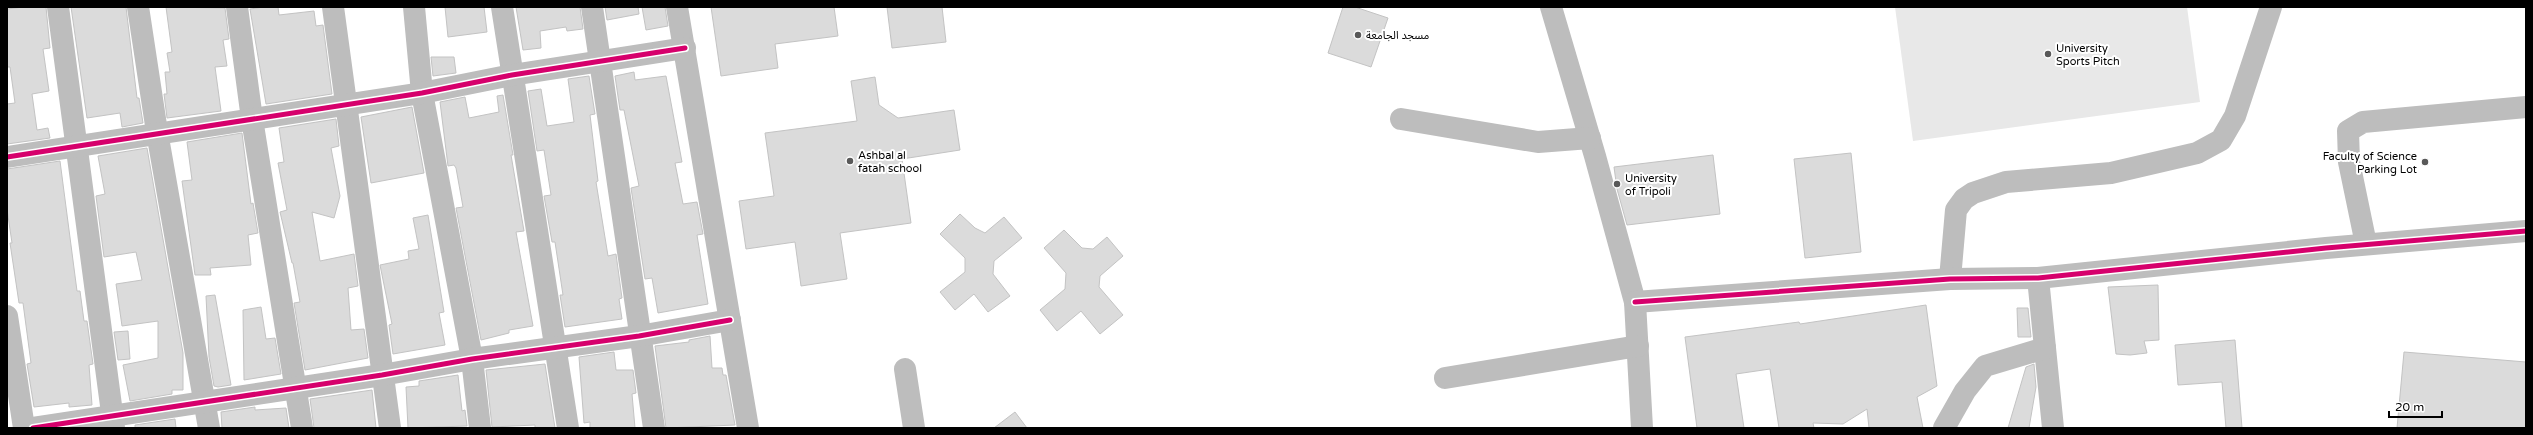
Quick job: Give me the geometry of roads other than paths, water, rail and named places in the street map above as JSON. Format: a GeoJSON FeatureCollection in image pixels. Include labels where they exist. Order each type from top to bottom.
{"type":"FeatureCollection","features":[{"type":"Feature","properties":{"kind":"street"},"geometry":{"type":"LineString","coordinates":[[58,7],[113,422]]}},
{"type":"Feature","properties":{"kind":"street"},"geometry":{"type":"LineString","coordinates":[[138,7],[157,132],[209,428]]}},
{"type":"Feature","properties":{"kind":"street"},"geometry":{"type":"LineString","coordinates":[[237,7],[252,119],[302,428]]}},
{"type":"Feature","properties":{"kind":"street"},"geometry":{"type":"LineString","coordinates":[[333,7],[390,428]]}},
{"type":"Feature","properties":{"kind":"street"},"geometry":{"type":"LineString","coordinates":[[414,7],[422,93],[472,359],[480,428]]}},
{"type":"Feature","properties":{"kind":"street"},"geometry":{"type":"LineString","coordinates":[[502,7],[568,428]]}},
{"type":"Feature","properties":{"kind":"street"},"geometry":{"type":"LineString","coordinates":[[592,7],[639,336],[654,428]]}},
{"type":"Feature","properties":{"kind":"street"},"geometry":{"type":"LineString","coordinates":[[677,7],[748,428]]}},
{"type":"Feature","properties":{"kind":"street"},"geometry":{"type":"LineString","coordinates":[[1551,7],[1590,138],[1635,302],[1642,428]]}},
{"type":"Feature","properties":{"kind":"street"},"geometry":{"type":"LineString","coordinates":[[1950,279],[1956,210],[1964,199],[1973,193],[2006,182],[2111,173],[2198,153],[2221,140],[2235,116],[2271,7]]}},
{"type":"Feature","properties":{"kind":"street"},"geometry":{"type":"LineString","coordinates":[[7,157],[157,132],[422,93],[512,75],[685,48]]}},
{"type":"Feature","properties":{"kind":"street"},"geometry":{"type":"LineString","coordinates":[[2366,244],[2349,162],[2348,131],[2351,127],[2363,122],[2526,107]]}},
{"type":"Feature","properties":{"kind":"street"},"geometry":{"type":"LineString","coordinates":[[1401,119],[1538,142],[1590,138]]}},
{"type":"Feature","properties":{"kind":"street"},"geometry":{"type":"LineString","coordinates":[[1635,302],[1950,279],[2038,278],[2366,244],[2526,231]]}},
{"type":"Feature","properties":{"kind":"street"},"geometry":{"type":"LineString","coordinates":[[2038,278],[2053,428]]}},
{"type":"Feature","properties":{"kind":"street"},"geometry":{"type":"LineString","coordinates":[[7,316],[24,428]]}},
{"type":"Feature","properties":{"kind":"street"},"geometry":{"type":"LineString","coordinates":[[33,428],[113,422],[205,402],[382,375],[472,359],[639,336],[730,320]]}},
{"type":"Feature","properties":{"kind":"street"},"geometry":{"type":"LineString","coordinates":[[1445,378],[1638,346]]}},
{"type":"Feature","properties":{"kind":"street"},"geometry":{"type":"LineString","coordinates":[[1944,428],[1965,391],[1985,366],[2045,348]]}},
{"type":"Feature","properties":{"kind":"street"},"geometry":{"type":"LineString","coordinates":[[905,369],[914,428]]}},
{"type":"Feature","properties":{"kind":"place","name":"مسجد الجامعة"},"geometry":{"type":"Point","coordinates":[1358,35]}},
{"type":"Feature","properties":{"kind":"place","name":"University Sports Pitch"},"geometry":{"type":"Point","coordinates":[2048,54]}},
{"type":"Feature","properties":{"kind":"place","name":"Ashbal al fatah school"},"geometry":{"type":"Point","coordinates":[850,161]}},
{"type":"Feature","properties":{"kind":"place","name":"Faculty of Science Parking Lot"},"geometry":{"type":"Point","coordinates":[2425,162]}},
{"type":"Feature","properties":{"kind":"place","name":"University of Tripoli"},"geometry":{"type":"Point","coordinates":[1617,184]}}]}
